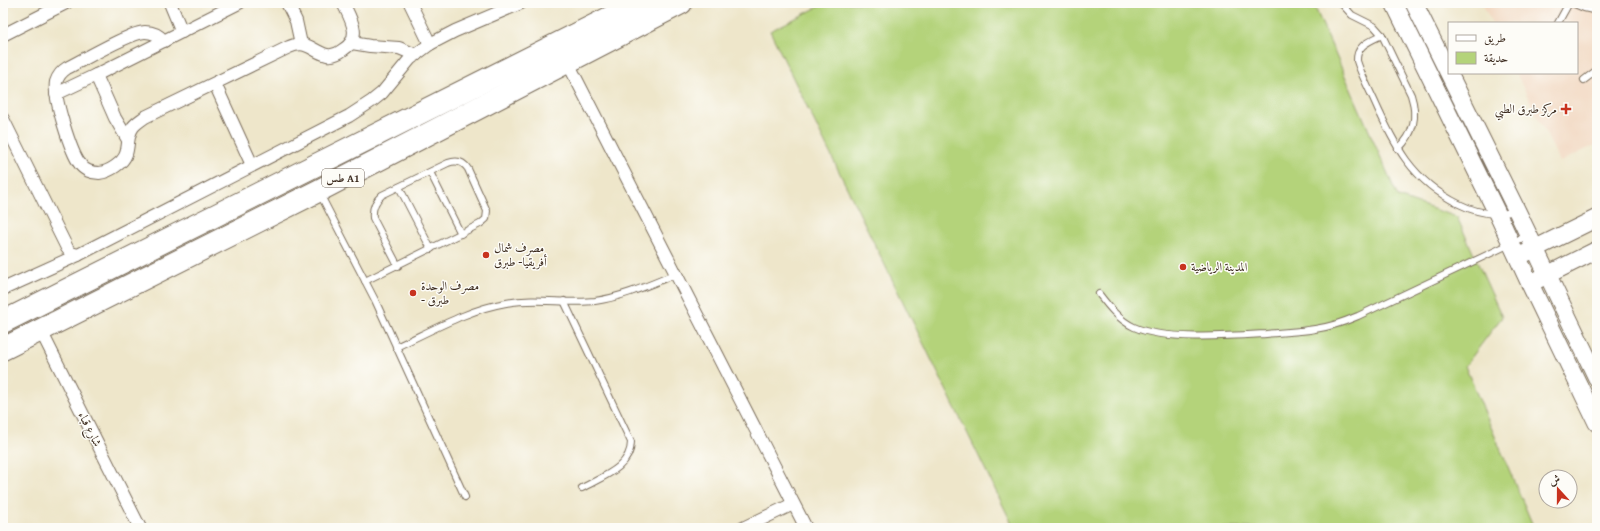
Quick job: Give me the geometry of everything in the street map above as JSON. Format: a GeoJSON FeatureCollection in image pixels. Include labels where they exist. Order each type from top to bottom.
{"type":"FeatureCollection","features":[{"type":"Feature","properties":{"kind":"highway","name":"طس A1"},"geometry":{"type":"LineString","coordinates":[[3,322],[639,3]]}},
{"type":"Feature","properties":{"kind":"highway","name":"طس A1"},"geometry":{"type":"LineString","coordinates":[[3,349],[40,329],[318,191],[568,63],[681,3]]}},
{"type":"Feature","properties":{"kind":"main road"},"geometry":{"type":"LineString","coordinates":[[1394,3],[1498,214],[1597,423]]}},
{"type":"Feature","properties":{"kind":"main road"},"geometry":{"type":"LineString","coordinates":[[1414,3],[1448,72]]}},
{"type":"Feature","properties":{"kind":"main road"},"geometry":{"type":"LineString","coordinates":[[1449,74],[1548,275],[1592,354],[1597,378]]}},
{"type":"Feature","properties":{"kind":"main road"},"geometry":{"type":"LineString","coordinates":[[1515,250],[1532,242],[1597,218]]}},
{"type":"Feature","properties":{"kind":"main road"},"geometry":{"type":"LineString","coordinates":[[1530,284],[1597,250]]}},
{"type":"Feature","properties":{"kind":"street"},"geometry":{"type":"LineString","coordinates":[[3,35],[66,3]]}},
{"type":"Feature","properties":{"kind":"street"},"geometry":{"type":"LineString","coordinates":[[170,3],[182,32]]}},
{"type":"Feature","properties":{"kind":"street"},"geometry":{"type":"LineString","coordinates":[[213,16],[219,3]]}},
{"type":"Feature","properties":{"kind":"street"},"geometry":{"type":"LineString","coordinates":[[56,94],[96,76],[239,3]]}},
{"type":"Feature","properties":{"kind":"street"},"geometry":{"type":"LineString","coordinates":[[287,3],[296,21],[301,44]]}},
{"type":"Feature","properties":{"kind":"street"},"geometry":{"type":"LineString","coordinates":[[164,41],[160,36],[146,32],[138,32],[62,71],[56,82],[56,94],[67,136],[80,165],[85,170],[99,173],[113,167],[124,157],[128,140],[134,126],[145,117],[289,47],[301,44],[326,55],[340,52],[352,42],[355,34],[343,3]]}},
{"type":"Feature","properties":{"kind":"street"},"geometry":{"type":"LineString","coordinates":[[410,3],[430,44]]}},
{"type":"Feature","properties":{"kind":"street"},"geometry":{"type":"LineString","coordinates":[[3,289],[78,255],[360,109],[382,92],[416,55],[430,44],[521,3]]}},
{"type":"Feature","properties":{"kind":"street"},"geometry":{"type":"LineString","coordinates":[[352,42],[370,46],[399,48],[416,55]]}},
{"type":"Feature","properties":{"kind":"street"},"geometry":{"type":"LineString","coordinates":[[568,63],[806,528]]}},
{"type":"Feature","properties":{"kind":"street"},"geometry":{"type":"LineString","coordinates":[[96,76],[115,118],[128,140]]}},
{"type":"Feature","properties":{"kind":"street"},"geometry":{"type":"LineString","coordinates":[[215,84],[252,165]]}},
{"type":"Feature","properties":{"kind":"street"},"geometry":{"type":"LineString","coordinates":[[3,119],[67,248],[71,253],[78,255]]}},
{"type":"Feature","properties":{"kind":"street","name":"شارع قباء"},"geometry":{"type":"LineString","coordinates":[[40,329],[140,528]]}},
{"type":"Feature","properties":{"kind":"street"},"geometry":{"type":"LineString","coordinates":[[744,528],[793,504]]}},
{"type":"Feature","properties":{"kind":"lane"},"geometry":{"type":"LineString","coordinates":[[1341,3],[1352,15],[1374,26],[1382,35],[1411,96],[1414,105],[1414,125],[1410,134],[1398,150]]}},
{"type":"Feature","properties":{"kind":"lane"},"geometry":{"type":"LineString","coordinates":[[1559,22],[1571,3],[1597,11]]}},
{"type":"Feature","properties":{"kind":"lane"},"geometry":{"type":"LineString","coordinates":[[1382,35],[1360,47],[1356,56],[1387,129],[1398,150],[1421,178],[1449,199],[1479,213],[1498,214],[1517,211]]}},
{"type":"Feature","properties":{"kind":"lane"},"geometry":{"type":"LineString","coordinates":[[1584,80],[1597,70]]}},
{"type":"Feature","properties":{"kind":"lane"},"geometry":{"type":"LineString","coordinates":[[365,281],[398,266],[461,234],[482,223],[486,219],[487,214],[468,169],[463,163],[456,161],[430,172],[378,198],[372,212],[375,224],[398,266]]}},
{"type":"Feature","properties":{"kind":"lane"},"geometry":{"type":"LineString","coordinates":[[430,172],[461,234]]}},
{"type":"Feature","properties":{"kind":"lane"},"geometry":{"type":"LineString","coordinates":[[400,187],[431,249]]}},
{"type":"Feature","properties":{"kind":"lane"},"geometry":{"type":"LineString","coordinates":[[318,191],[365,281],[465,497]]}},
{"type":"Feature","properties":{"kind":"lane"},"geometry":{"type":"LineString","coordinates":[[1099,294],[1122,321],[1150,333],[1192,336],[1240,335],[1306,330],[1329,326],[1358,316],[1515,250]]}},
{"type":"Feature","properties":{"kind":"lane"},"geometry":{"type":"LineString","coordinates":[[396,346],[472,313],[492,306],[522,300],[580,302],[610,298],[627,294],[676,274]]}},
{"type":"Feature","properties":{"kind":"lane"},"geometry":{"type":"LineString","coordinates":[[564,301],[631,442],[630,453],[621,466],[582,488]]}},
{"type":"Feature","properties":{"kind":"shaded area","name":"مركز طبرق الطبي"},"geometry":{"type":"Polygon","coordinates":[[[1482,3],[1597,3],[1597,144],[1560,162],[1516,74],[1578,74],[1578,22],[1492,22],[1482,3]]]}},
{"type":"Feature","properties":{"kind":"green space","name":"المدينة الرياضية"},"geometry":{"type":"Polygon","coordinates":[[[826,3],[1313,3],[1398,197],[1457,217],[1502,317],[1465,366],[1534,528],[1014,528],[770,31],[826,3]]]}},
{"type":"Feature","properties":{"kind":"place","name":"مركز طبرق الطبي"},"geometry":{"type":"Point","coordinates":[1566,109]}},
{"type":"Feature","properties":{"kind":"place","name":"مصرف شمال أفريقيا- طبرق"},"geometry":{"type":"Point","coordinates":[486,255]}},
{"type":"Feature","properties":{"kind":"place","name":"المدينة الرياضية"},"geometry":{"type":"Point","coordinates":[1183,267]}},
{"type":"Feature","properties":{"kind":"place","name":"مصرف الوحدة - طبرق"},"geometry":{"type":"Point","coordinates":[413,293]}}]}
